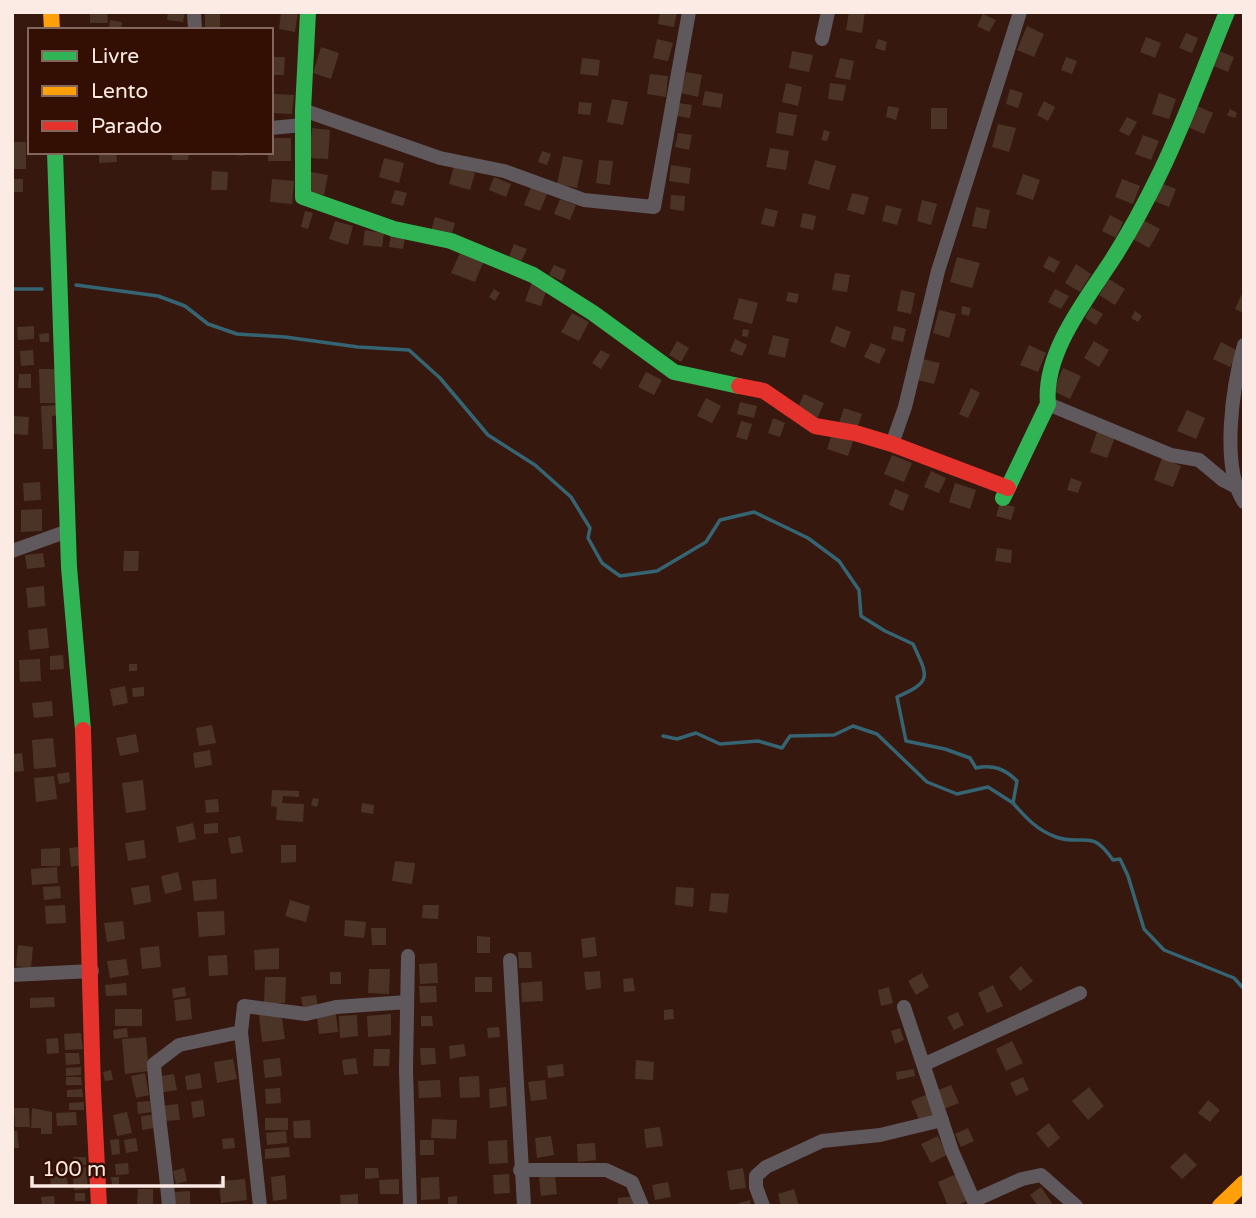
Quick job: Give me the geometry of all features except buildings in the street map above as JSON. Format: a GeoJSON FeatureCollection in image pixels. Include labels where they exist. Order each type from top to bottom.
{"type":"FeatureCollection","features":[{"type":"Feature","properties":{"kind":"street"},"geometry":{"type":"LineString","coordinates":[[308,12],[303,118],[303,197],[394,229],[452,241],[533,275],[593,313],[674,372],[701,380],[764,391],[815,426],[855,433],[892,444],[1005,493],[1048,404],[1047,393],[1052,367],[1068,329],[1124,239],[1161,171],[1227,12]]}},
{"type":"Feature","properties":{"kind":"street"},"geometry":{"type":"LineString","coordinates":[[273,127],[303,118],[440,158],[504,171],[584,200],[654,207],[689,12]]}},
{"type":"Feature","properties":{"kind":"street"},"geometry":{"type":"LineString","coordinates":[[822,39],[828,12]]}},
{"type":"Feature","properties":{"kind":"street"},"geometry":{"type":"LineString","coordinates":[[892,444],[905,407],[938,271],[1020,12]]}},
{"type":"Feature","properties":{"kind":"street"},"geometry":{"type":"LineString","coordinates":[[55,154],[68,531],[83,727],[99,1206]]}},
{"type":"Feature","properties":{"kind":"street"},"geometry":{"type":"LineString","coordinates":[[1244,345],[1237,372],[1230,441],[1244,502]]}},
{"type":"Feature","properties":{"kind":"street"},"geometry":{"type":"LineString","coordinates":[[1048,404],[1171,455],[1199,460],[1239,489]]}},
{"type":"Feature","properties":{"kind":"street"},"geometry":{"type":"LineString","coordinates":[[12,551],[68,531]]}},
{"type":"Feature","properties":{"kind":"street"},"geometry":{"type":"LineString","coordinates":[[408,956],[406,1070],[410,1206]]}},
{"type":"Feature","properties":{"kind":"street"},"geometry":{"type":"LineString","coordinates":[[510,960],[524,1206]]}},
{"type":"Feature","properties":{"kind":"street"},"geometry":{"type":"LineString","coordinates":[[12,975],[92,971]]}},
{"type":"Feature","properties":{"kind":"street"},"geometry":{"type":"LineString","coordinates":[[925,1064],[1080,993]]}},
{"type":"Feature","properties":{"kind":"street"},"geometry":{"type":"LineString","coordinates":[[260,1206],[241,1032],[244,1006],[306,1014],[337,1007],[407,1002]]}},
{"type":"Feature","properties":{"kind":"street"},"geometry":{"type":"LineString","coordinates":[[904,1007],[952,1151],[976,1203],[1022,1179],[1041,1175],[1076,1206]]}},
{"type":"Feature","properties":{"kind":"street"},"geometry":{"type":"LineString","coordinates":[[169,1206],[163,1137],[156,1097],[155,1064],[179,1045],[241,1032]]}},
{"type":"Feature","properties":{"kind":"street"},"geometry":{"type":"LineString","coordinates":[[763,1206],[756,1187],[757,1176],[766,1167],[822,1141],[880,1135],[942,1121]]}},
{"type":"Feature","properties":{"kind":"street"},"geometry":{"type":"LineString","coordinates":[[520,1170],[606,1170],[632,1182],[642,1206]]}},
{"type":"Feature","properties":{"kind":"street"},"geometry":{"type":"LineString","coordinates":[[1220,1206],[1244,1183]]}},
{"type":"Feature","properties":{"kind":"waterway"},"geometry":{"type":"LineString","coordinates":[[76,285],[158,296],[185,306],[208,324],[237,334],[409,350],[440,378],[488,435],[535,465],[571,497],[590,528],[588,538],[602,563],[620,576],[657,571],[706,542],[720,520],[754,512],[808,538],[839,561],[859,590],[861,616],[913,644],[922,664],[924,677],[917,687],[897,697],[906,741],[945,749],[970,758],[976,768],[993,767],[1008,773],[1017,781],[1013,803],[1037,827],[1066,840],[1092,841],[1113,860],[1120,859],[1144,929],[1164,950],[1234,978],[1244,989]]}},
{"type":"Feature","properties":{"kind":"waterway"},"geometry":{"type":"LineString","coordinates":[[12,289],[42,289]]}},
{"type":"Feature","properties":{"kind":"waterway"},"geometry":{"type":"LineString","coordinates":[[663,736],[677,739],[696,733],[720,744],[758,741],[782,748],[790,736],[834,735],[853,726],[877,734],[927,782],[957,794],[988,787],[1013,803]]}},
{"type":"Feature","properties":{"kind":"traffic: fast"},"geometry":{"type":"LineString","coordinates":[[308,12],[303,110],[303,197],[394,229],[451,241],[533,275],[593,313],[674,372],[739,386]]}},
{"type":"Feature","properties":{"kind":"traffic: fast"},"geometry":{"type":"LineString","coordinates":[[1003,498],[1048,404],[1048,385],[1059,347],[1156,182],[1227,12]]}},
{"type":"Feature","properties":{"kind":"traffic: fast"},"geometry":{"type":"LineString","coordinates":[[55,154],[69,567],[83,730]]}},
{"type":"Feature","properties":{"kind":"traffic: slow"},"geometry":{"type":"LineString","coordinates":[[51,12],[52,28]]}},
{"type":"Feature","properties":{"kind":"traffic: slow"},"geometry":{"type":"LineString","coordinates":[[1220,1206],[1244,1183]]}},
{"type":"Feature","properties":{"kind":"traffic: jam"},"geometry":{"type":"LineString","coordinates":[[739,386],[764,391],[815,426],[855,433],[892,444],[1008,488]]}},
{"type":"Feature","properties":{"kind":"traffic: jam"},"geometry":{"type":"LineString","coordinates":[[83,730],[99,1206]]}}]}
